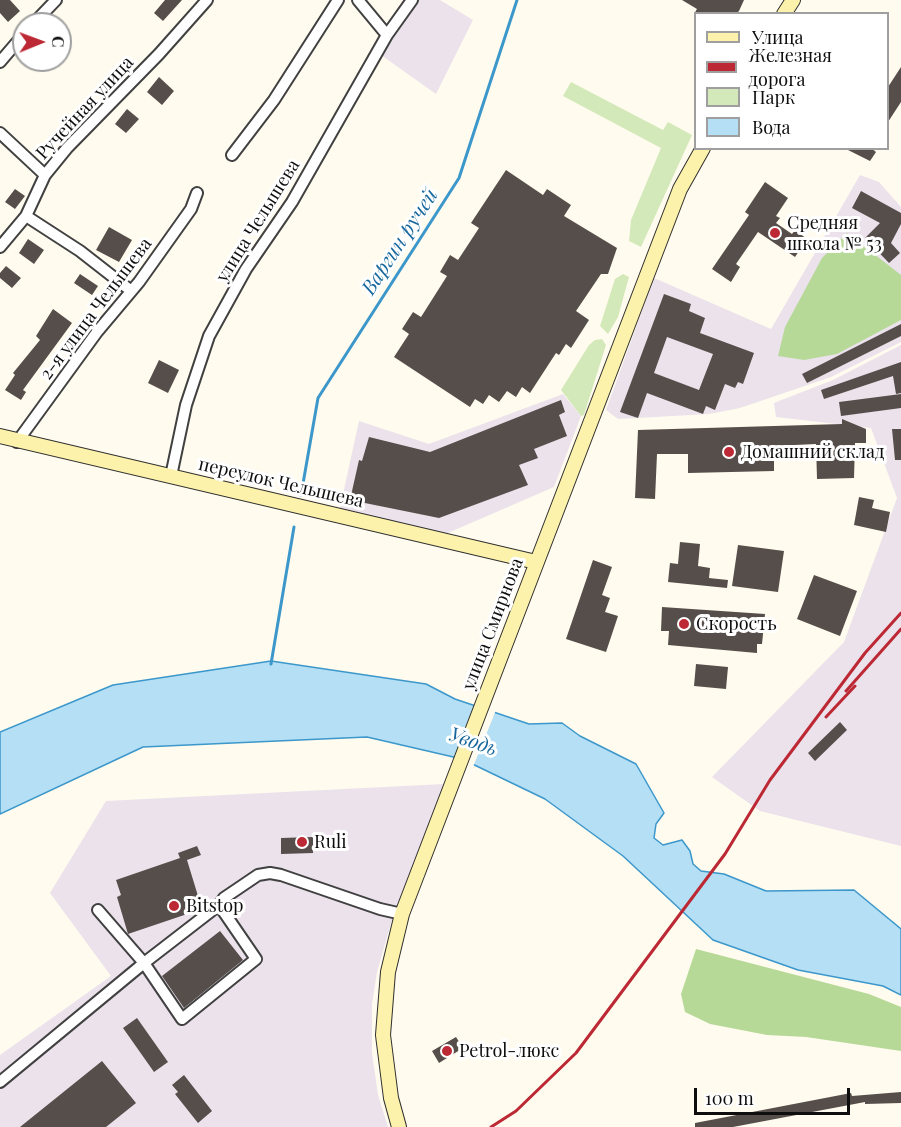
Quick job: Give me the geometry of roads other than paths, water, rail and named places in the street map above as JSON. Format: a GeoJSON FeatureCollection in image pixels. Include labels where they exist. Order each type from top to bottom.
{"type":"FeatureCollection","features":[{"type":"Feature","properties":{"kind":"main road","name":"улица Смирнова"},"geometry":{"type":"LineString","coordinates":[[399,1127],[391,1098],[383,1035],[388,972],[402,914],[680,189],[702,150]]}},
{"type":"Feature","properties":{"kind":"main road","name":"переулок Челышева"},"geometry":{"type":"LineString","coordinates":[[0,436],[17,442],[536,562]]}},
{"type":"Feature","properties":{"kind":"street"},"geometry":{"type":"LineString","coordinates":[[44,12],[56,0]]}},
{"type":"Feature","properties":{"kind":"street","name":"Ручейная улица"},"geometry":{"type":"LineString","coordinates":[[0,247],[26,216],[45,175],[207,0]]}},
{"type":"Feature","properties":{"kind":"street"},"geometry":{"type":"LineString","coordinates":[[232,155],[274,100],[338,0]]}},
{"type":"Feature","properties":{"kind":"street"},"geometry":{"type":"LineString","coordinates":[[358,0],[387,35]]}},
{"type":"Feature","properties":{"kind":"street","name":"улица Челышева"},"geometry":{"type":"LineString","coordinates":[[171,476],[186,405],[209,336],[246,269],[292,202],[387,35],[412,0]]}},
{"type":"Feature","properties":{"kind":"street"},"geometry":{"type":"LineString","coordinates":[[0,62],[12,48]]}},
{"type":"Feature","properties":{"kind":"street"},"geometry":{"type":"LineString","coordinates":[[0,133],[45,175]]}},
{"type":"Feature","properties":{"kind":"street","name":"2-я улица Челышева"},"geometry":{"type":"LineString","coordinates":[[17,442],[130,290],[139,282],[191,209],[197,194]]}},
{"type":"Feature","properties":{"kind":"street"},"geometry":{"type":"LineString","coordinates":[[26,216],[80,250],[130,290]]}},
{"type":"Feature","properties":{"kind":"street"},"geometry":{"type":"LineString","coordinates":[[0,1082],[144,963],[219,905],[224,898],[258,875],[270,873],[402,914]]}},
{"type":"Feature","properties":{"kind":"street"},"geometry":{"type":"LineString","coordinates":[[98,910],[144,963],[182,1019],[256,959],[219,905]]}},
{"type":"Feature","properties":{"kind":"water","name":"Уводь"},"geometry":{"type":"Polygon","coordinates":[[[271,661],[426,684],[455,699],[529,724],[562,723],[580,736],[636,764],[664,813],[656,824],[654,838],[663,845],[682,840],[690,851],[693,864],[701,871],[724,874],[766,891],[854,890],[901,929],[901,995],[883,986],[798,970],[713,940],[623,856],[545,799],[462,759],[367,737],[143,747],[0,814],[0,732],[113,685],[271,661]]]}},
{"type":"Feature","properties":{"kind":"waterway","name":"Варгин ручей"},"geometry":{"type":"LineString","coordinates":[[301,495],[318,398],[459,178],[517,0]]}},
{"type":"Feature","properties":{"kind":"waterway","name":"Варгин ручей"},"geometry":{"type":"LineString","coordinates":[[271,664],[294,527]]}},
{"type":"Feature","properties":{"kind":"railway"},"geometry":{"type":"LineString","coordinates":[[491,1127],[516,1111],[576,1053],[725,854],[770,780],[865,653],[901,613]]}},
{"type":"Feature","properties":{"kind":"railway"},"geometry":{"type":"LineString","coordinates":[[846,691],[901,629]]}},
{"type":"Feature","properties":{"kind":"railway"},"geometry":{"type":"LineString","coordinates":[[826,717],[855,686]]}},
{"type":"Feature","properties":{"kind":"place","name":"Средняя школа № 53"},"geometry":{"type":"Point","coordinates":[775,233]}},
{"type":"Feature","properties":{"kind":"place","name":"Домашний склад"},"geometry":{"type":"Point","coordinates":[729,452]}},
{"type":"Feature","properties":{"kind":"place","name":"Скорость"},"geometry":{"type":"Point","coordinates":[684,624]}},
{"type":"Feature","properties":{"kind":"place","name":"Ruli"},"geometry":{"type":"Point","coordinates":[302,842]}},
{"type":"Feature","properties":{"kind":"place","name":"Bitstop"},"geometry":{"type":"Point","coordinates":[174,906]}},
{"type":"Feature","properties":{"kind":"place","name":"Petrol-люкс"},"geometry":{"type":"Point","coordinates":[447,1051]}}]}
